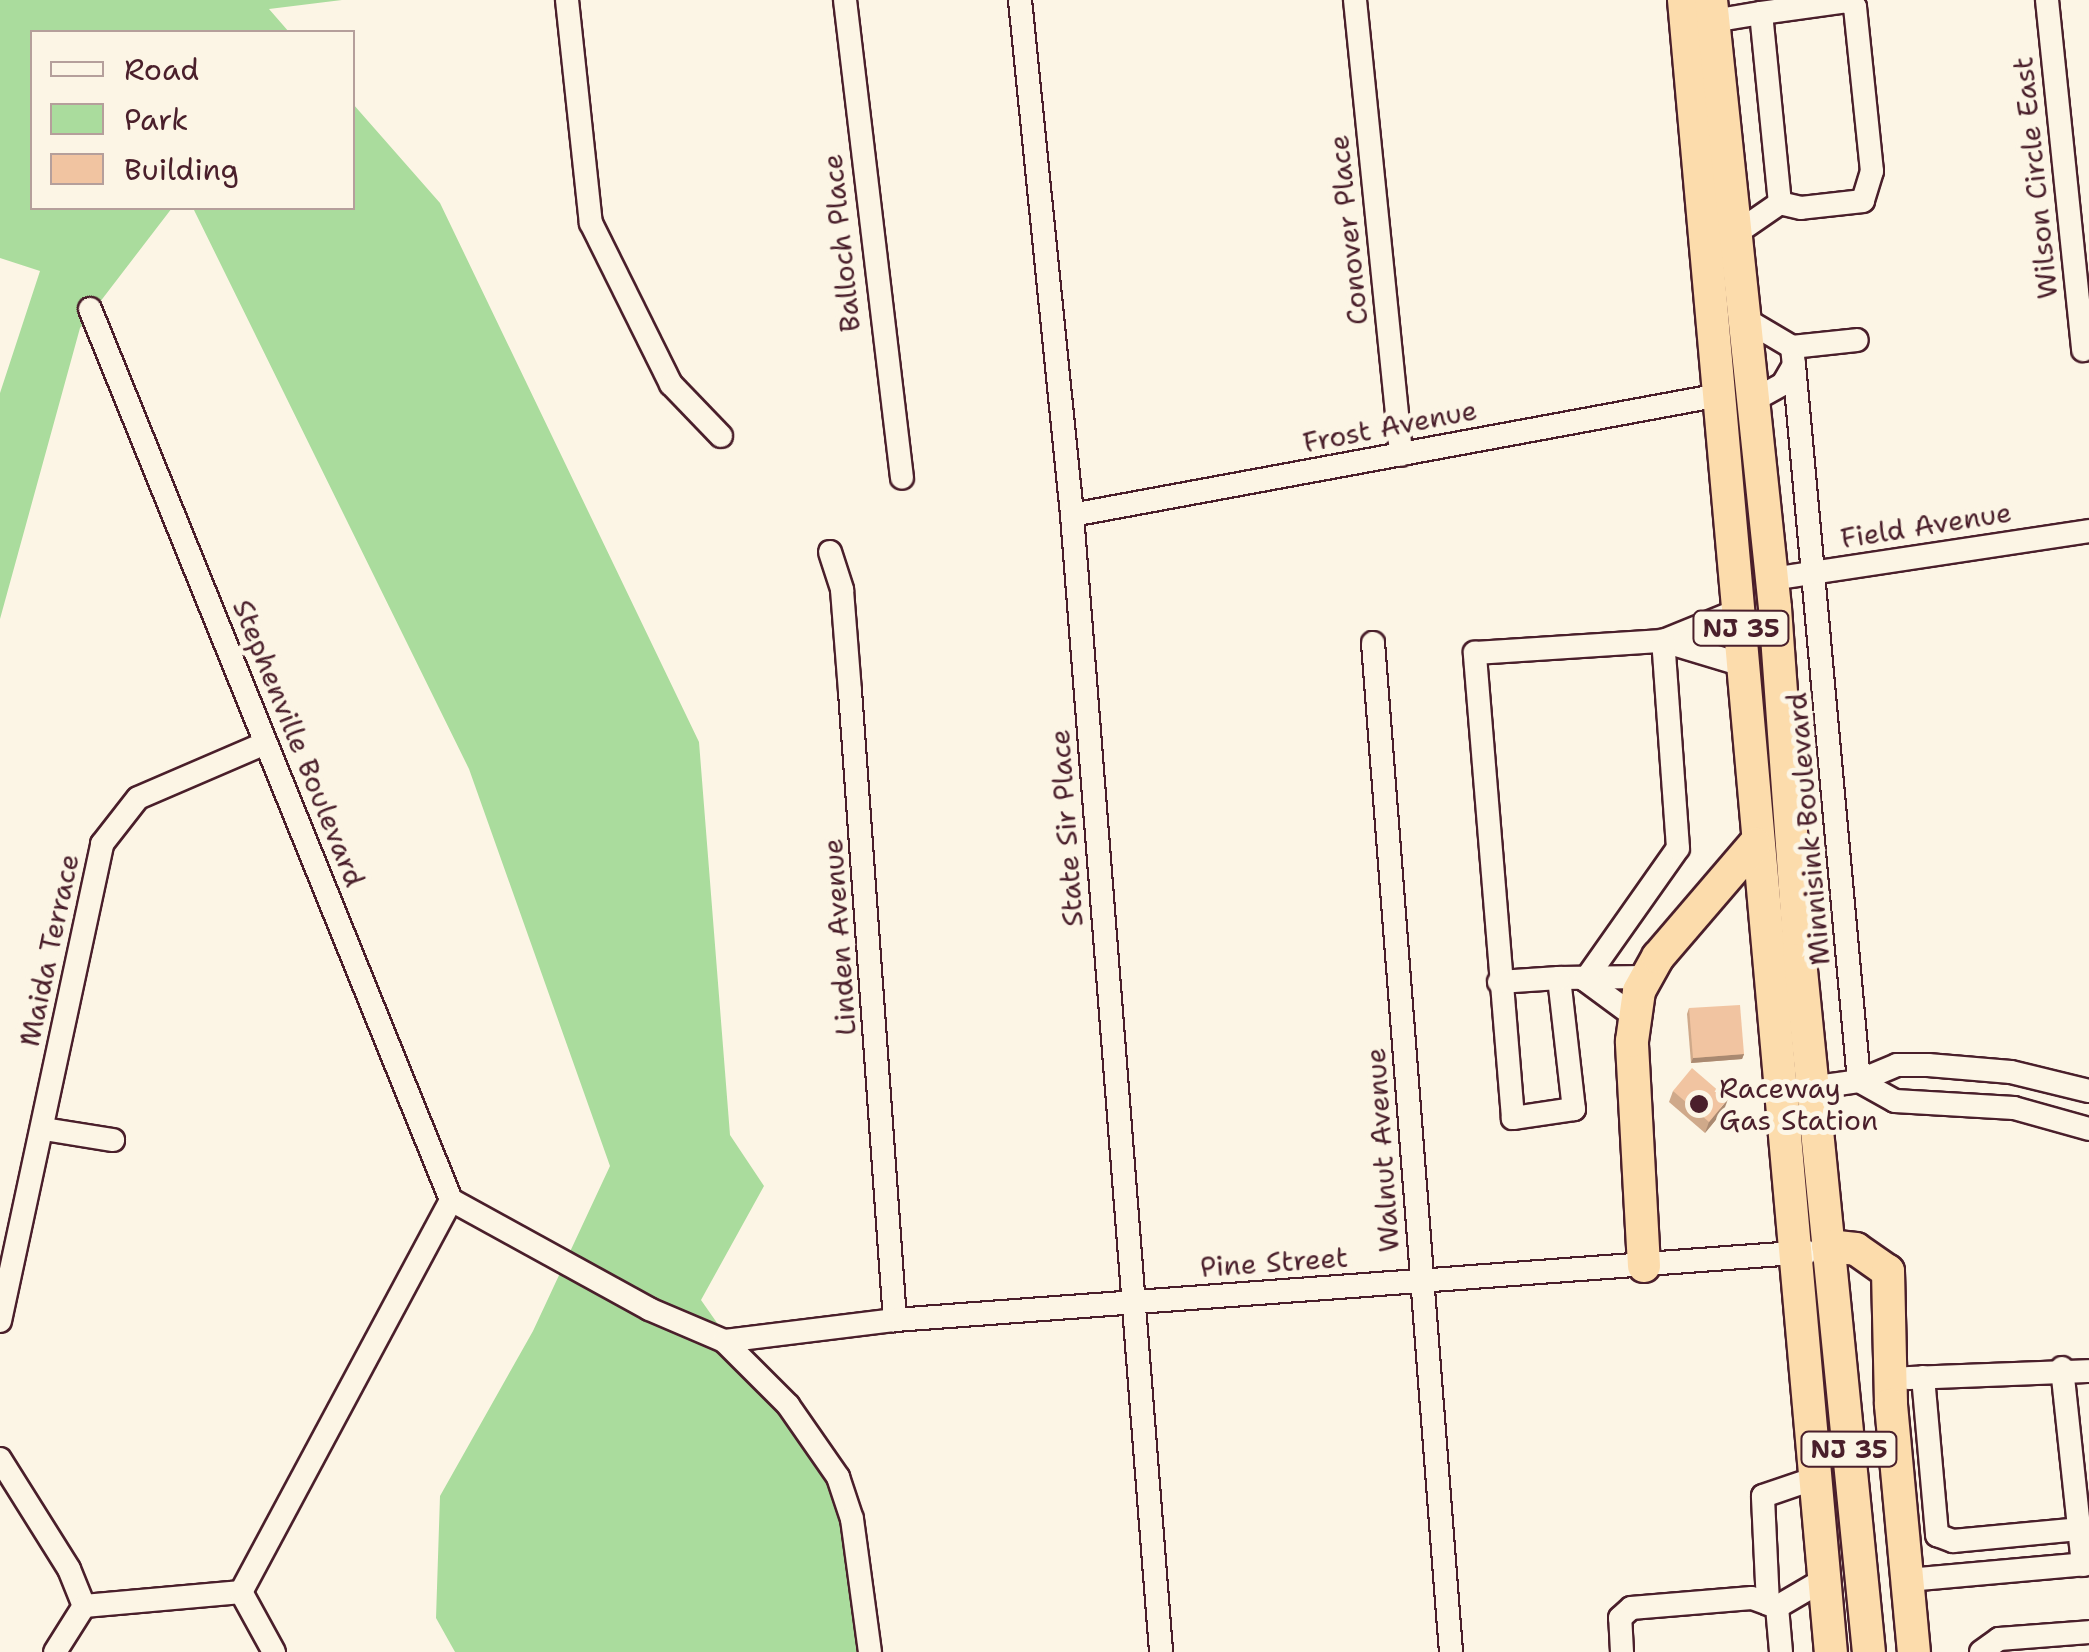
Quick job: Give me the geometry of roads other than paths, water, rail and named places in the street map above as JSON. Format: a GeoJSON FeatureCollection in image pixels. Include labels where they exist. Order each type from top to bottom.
{"type":"FeatureCollection","features":[{"type":"Feature","properties":{"kind":"highway","name":"NJ 35"},"geometry":{"type":"LineString","coordinates":[[1684,0],[1736,398],[1772,579],[1800,960],[1817,1087],[1828,1246],[1868,1652]]}},
{"type":"Feature","properties":{"kind":"highway","name":"NJ 35"},"geometry":{"type":"LineString","coordinates":[[1712,11],[1743,318],[1736,398],[1739,610],[1755,844],[1831,1652]]}},
{"type":"Feature","properties":{"kind":"highway"},"geometry":{"type":"LineString","coordinates":[[1644,1266],[1634,1016],[1647,977],[1755,844]]}},
{"type":"Feature","properties":{"kind":"highway"},"geometry":{"type":"LineString","coordinates":[[1828,1246],[1856,1249],[1888,1271],[1890,1380],[1914,1652]]}},
{"type":"Feature","properties":{"kind":"street"},"geometry":{"type":"LineString","coordinates":[[567,0],[591,224],[671,384],[722,436]]}},
{"type":"Feature","properties":{"kind":"street","name":"Balloch Place"},"geometry":{"type":"LineString","coordinates":[[845,0],[902,478]]}},
{"type":"Feature","properties":{"kind":"street","name":"State Sir Place"},"geometry":{"type":"LineString","coordinates":[[1020,0],[1072,514],[1161,1652]]}},
{"type":"Feature","properties":{"kind":"street","name":"Conover Place"},"geometry":{"type":"LineString","coordinates":[[1355,0],[1401,455]]}},
{"type":"Feature","properties":{"kind":"street","name":"Wilson Circle East"},"geometry":{"type":"LineString","coordinates":[[2048,0],[2083,350]]}},
{"type":"Feature","properties":{"kind":"street"},"geometry":{"type":"LineString","coordinates":[[1712,11],[1760,13],[1847,1],[1855,7],[1870,153],[1872,190],[1862,201],[1801,208],[1780,204],[1734,234]]}},
{"type":"Feature","properties":{"kind":"street"},"geometry":{"type":"LineString","coordinates":[[1760,13],[1780,204]]}},
{"type":"Feature","properties":{"kind":"street"},"geometry":{"type":"LineString","coordinates":[[2064,148],[2089,164]]}},
{"type":"Feature","properties":{"kind":"street","name":"Stephenville Boulevard"},"geometry":{"type":"LineString","coordinates":[[90,309],[452,1200]]}},
{"type":"Feature","properties":{"kind":"street"},"geometry":{"type":"LineString","coordinates":[[1743,318],[1793,356]]}},
{"type":"Feature","properties":{"kind":"street"},"geometry":{"type":"LineString","coordinates":[[1793,356],[1857,340]]}},
{"type":"Feature","properties":{"kind":"street"},"geometry":{"type":"LineString","coordinates":[[1736,398],[1783,384],[1793,356]]}},
{"type":"Feature","properties":{"kind":"street","name":"Minnisink Boulevard"},"geometry":{"type":"LineString","coordinates":[[1793,356],[1816,572],[1859,1081]]}},
{"type":"Feature","properties":{"kind":"street","name":"Frost Avenue"},"geometry":{"type":"LineString","coordinates":[[1072,514],[1736,398]]}},
{"type":"Feature","properties":{"kind":"street","name":"Field Avenue"},"geometry":{"type":"LineString","coordinates":[[1772,579],[2089,531]]}},
{"type":"Feature","properties":{"kind":"street","name":"Linden Avenue"},"geometry":{"type":"LineString","coordinates":[[830,552],[842,590],[895,1320]]}},
{"type":"Feature","properties":{"kind":"street"},"geometry":{"type":"LineString","coordinates":[[1559,978],[1574,1109],[1514,1118],[1475,653],[1664,641],[1739,610]]}},
{"type":"Feature","properties":{"kind":"street"},"geometry":{"type":"LineString","coordinates":[[1664,641],[1743,665]]}},
{"type":"Feature","properties":{"kind":"street"},"geometry":{"type":"LineString","coordinates":[[1585,980],[1678,848],[1664,641]]}},
{"type":"Feature","properties":{"kind":"street","name":"Walnut Avenue"},"geometry":{"type":"LineString","coordinates":[[1372,643],[1451,1652]]}},
{"type":"Feature","properties":{"kind":"street","name":"Maida Terrace"},"geometry":{"type":"LineString","coordinates":[[0,1321],[102,844],[115,820],[138,798],[266,743]]}},
{"type":"Feature","properties":{"kind":"street"},"geometry":{"type":"LineString","coordinates":[[1500,982],[1647,977]]}},
{"type":"Feature","properties":{"kind":"street"},"geometry":{"type":"LineString","coordinates":[[1585,980],[1634,1016]]}},
{"type":"Feature","properties":{"kind":"street"},"geometry":{"type":"LineString","coordinates":[[1817,1087],[1859,1081],[1897,1066],[1964,1066],[2089,1091]]}},
{"type":"Feature","properties":{"kind":"street"},"geometry":{"type":"LineString","coordinates":[[1859,1081],[1895,1101],[2014,1108],[2089,1129]]}},
{"type":"Feature","properties":{"kind":"street"},"geometry":{"type":"LineString","coordinates":[[44,1129],[113,1140]]}},
{"type":"Feature","properties":{"kind":"street"},"geometry":{"type":"LineString","coordinates":[[241,1592],[452,1200],[649,1309],[724,1341],[788,1405],[838,1477],[862,1556],[870,1652]]}},
{"type":"Feature","properties":{"kind":"street","name":"Pine Street"},"geometry":{"type":"LineString","coordinates":[[724,1341],[895,1320],[1793,1256],[1828,1246]]}},
{"type":"Feature","properties":{"kind":"street"},"geometry":{"type":"LineString","coordinates":[[1890,1380],[2062,1368],[2089,1371]]}},
{"type":"Feature","properties":{"kind":"street"},"geometry":{"type":"LineString","coordinates":[[1908,1580],[2086,1564],[2062,1368]]}},
{"type":"Feature","properties":{"kind":"street"},"geometry":{"type":"LineString","coordinates":[[1923,1377],[1938,1535],[1953,1541],[2081,1529]]}},
{"type":"Feature","properties":{"kind":"street"},"geometry":{"type":"LineString","coordinates":[[0,1459],[70,1570],[84,1606]]}},
{"type":"Feature","properties":{"kind":"street"},"geometry":{"type":"LineString","coordinates":[[1781,1652],[1763,1496],[1813,1478]]}},
{"type":"Feature","properties":{"kind":"street"},"geometry":{"type":"LineString","coordinates":[[1622,1652],[1620,1618],[1631,1608],[1752,1598],[1773,1606],[1823,1580]]}},
{"type":"Feature","properties":{"kind":"street"},"geometry":{"type":"LineString","coordinates":[[84,1606],[241,1592]]}},
{"type":"Feature","properties":{"kind":"street"},"geometry":{"type":"LineString","coordinates":[[241,1592],[274,1652]]}},
{"type":"Feature","properties":{"kind":"street"},"geometry":{"type":"LineString","coordinates":[[55,1652],[84,1606]]}},
{"type":"Feature","properties":{"kind":"street"},"geometry":{"type":"LineString","coordinates":[[1980,1652],[1999,1639],[2089,1632]]}},
{"type":"Feature","properties":{"kind":"place","name":"Raceway Gas Station"},"geometry":{"type":"Point","coordinates":[1699,1104]}}]}
